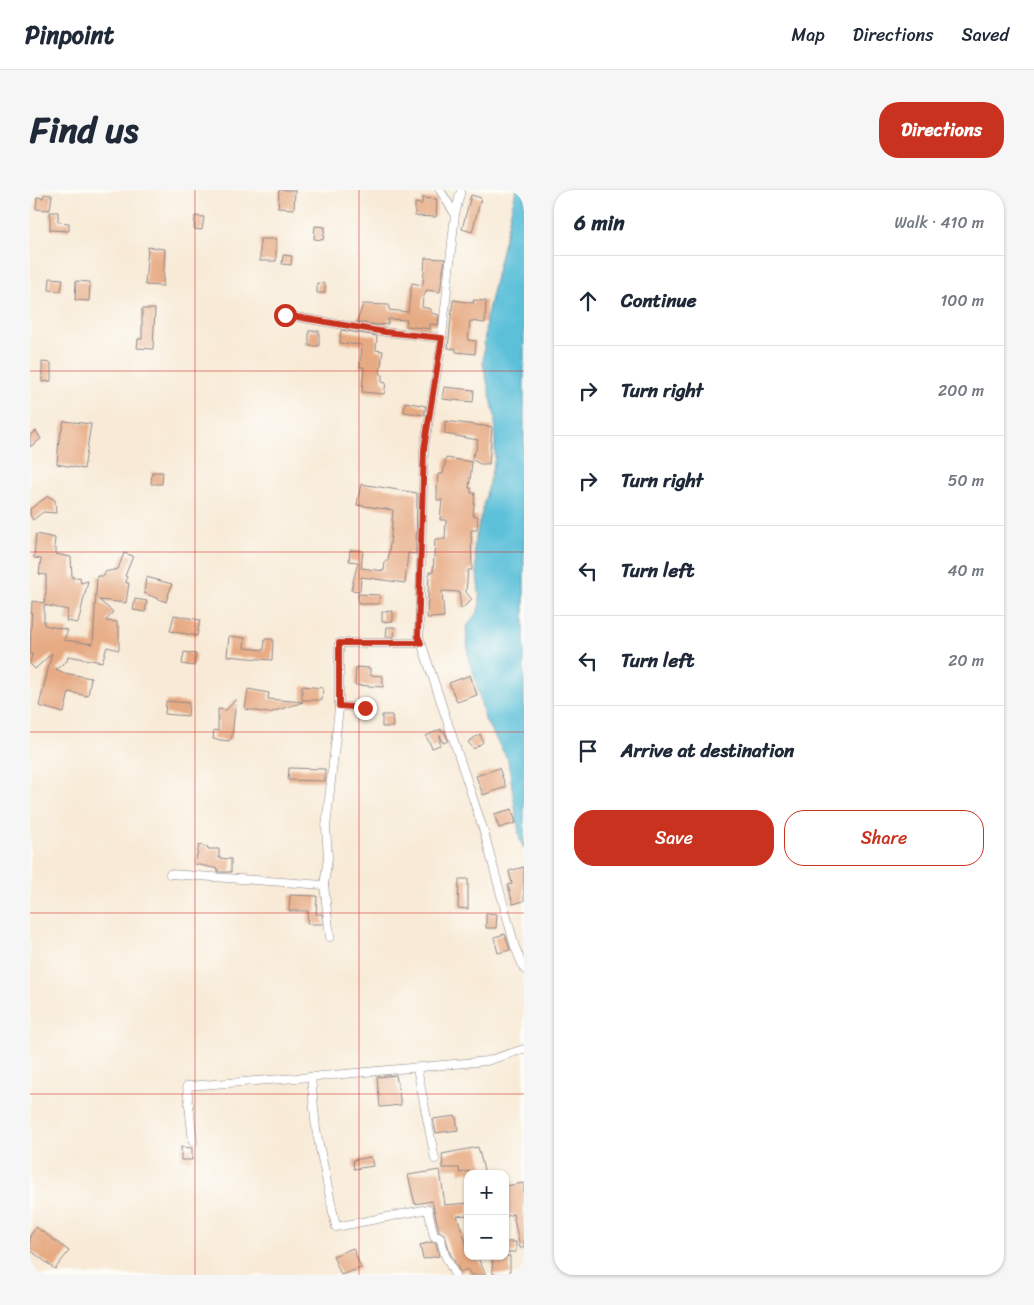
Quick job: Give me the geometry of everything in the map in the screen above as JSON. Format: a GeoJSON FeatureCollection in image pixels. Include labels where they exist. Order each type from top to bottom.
{"type":"FeatureCollection","features":[{"type":"Feature","properties":{"kind":"street"},"geometry":{"type":"LineString","coordinates":[[440,190],[455,214]]}},
{"type":"Feature","properties":{"kind":"street"},"geometry":{"type":"LineString","coordinates":[[461,190],[455,214],[442,338],[424,449],[418,636],[481,824],[515,947],[524,969]]}},
{"type":"Feature","properties":{"kind":"street"},"geometry":{"type":"LineString","coordinates":[[285,315],[385,332],[442,338]]}},
{"type":"Feature","properties":{"kind":"street"},"geometry":{"type":"LineString","coordinates":[[330,937],[324,885],[328,858],[326,827],[339,706],[339,643],[421,643]]}},
{"type":"Feature","properties":{"kind":"street"},"geometry":{"type":"LineString","coordinates":[[339,706],[365,708]]}},
{"type":"Feature","properties":{"kind":"street"},"geometry":{"type":"LineString","coordinates":[[170,874],[324,885]]}},
{"type":"Feature","properties":{"kind":"street"},"geometry":{"type":"LineString","coordinates":[[193,1142],[187,1086],[487,1061],[524,1049]]}},
{"type":"Feature","properties":{"kind":"street"},"geometry":{"type":"LineString","coordinates":[[417,1068],[435,1159]]}},
{"type":"Feature","properties":{"kind":"street"},"geometry":{"type":"LineString","coordinates":[[312,1077],[316,1129],[336,1227],[428,1209],[434,1237],[440,1237],[445,1255],[455,1275]]}},
{"type":"Feature","properties":{"kind":"water"},"geometry":{"type":"Polygon","coordinates":[[[516,190],[524,190],[524,848],[520,840],[508,760],[485,720],[474,674],[469,662],[466,628],[478,611],[480,602],[474,545],[495,458],[495,416],[483,364],[486,319],[516,190]]]}},
{"type":"Feature","properties":{"kind":"building"},"geometry":{"type":"Polygon","coordinates":[[[279,190],[295,190],[294,209],[278,208],[279,190]]]}},
{"type":"Feature","properties":{"kind":"building"},"geometry":{"type":"Polygon","coordinates":[[[44,194],[52,195],[50,210],[36,209],[37,197],[43,198],[44,194]]]}},
{"type":"Feature","properties":{"kind":"building"},"geometry":{"type":"Polygon","coordinates":[[[471,195],[481,198],[472,232],[462,229],[471,195]]]}},
{"type":"Feature","properties":{"kind":"building"},"geometry":{"type":"Polygon","coordinates":[[[422,198],[437,199],[436,217],[415,216],[415,203],[422,204],[422,198]]]}},
{"type":"Feature","properties":{"kind":"building"},"geometry":{"type":"Polygon","coordinates":[[[50,212],[58,212],[58,222],[69,223],[69,231],[50,230],[50,212]]]}},
{"type":"Feature","properties":{"kind":"building"},"geometry":{"type":"Polygon","coordinates":[[[195,216],[204,217],[202,230],[194,229],[195,216]]]}},
{"type":"Feature","properties":{"kind":"building"},"geometry":{"type":"Polygon","coordinates":[[[315,226],[325,227],[323,240],[314,239],[315,226]]]}},
{"type":"Feature","properties":{"kind":"building"},"geometry":{"type":"Polygon","coordinates":[[[260,239],[276,239],[276,261],[260,261],[260,239]]]}},
{"type":"Feature","properties":{"kind":"building"},"geometry":{"type":"Polygon","coordinates":[[[148,247],[165,249],[163,286],[145,285],[148,247]]]}},
{"type":"Feature","properties":{"kind":"building"},"geometry":{"type":"Polygon","coordinates":[[[283,255],[292,256],[291,265],[282,264],[283,255]]]}},
{"type":"Feature","properties":{"kind":"building"},"geometry":{"type":"Polygon","coordinates":[[[425,258],[445,259],[440,292],[427,290],[423,298],[422,307],[431,309],[431,313],[439,315],[438,325],[430,324],[430,329],[406,326],[407,320],[388,319],[388,324],[377,325],[357,322],[363,304],[389,305],[389,310],[408,312],[412,283],[423,285],[425,258]]]}},
{"type":"Feature","properties":{"kind":"building"},"geometry":{"type":"Polygon","coordinates":[[[50,278],[63,279],[61,291],[49,290],[50,278]]]}},
{"type":"Feature","properties":{"kind":"building"},"geometry":{"type":"Polygon","coordinates":[[[76,281],[90,282],[89,301],[75,300],[76,281]]]}},
{"type":"Feature","properties":{"kind":"building"},"geometry":{"type":"Polygon","coordinates":[[[317,283],[325,284],[325,293],[317,293],[317,283]]]}},
{"type":"Feature","properties":{"kind":"building"},"geometry":{"type":"Polygon","coordinates":[[[453,300],[474,303],[473,300],[486,301],[485,323],[470,321],[468,340],[476,341],[475,354],[456,352],[456,349],[448,348],[453,300]]]}},
{"type":"Feature","properties":{"kind":"building"},"geometry":{"type":"Polygon","coordinates":[[[142,309],[155,309],[153,349],[137,348],[138,339],[142,339],[142,309]]]}},
{"type":"Feature","properties":{"kind":"building"},"geometry":{"type":"Polygon","coordinates":[[[341,330],[377,336],[376,350],[383,351],[380,374],[382,374],[382,382],[386,383],[384,394],[362,392],[364,367],[360,367],[362,345],[340,343],[341,330]]]}},
{"type":"Feature","properties":{"kind":"building"},"geometry":{"type":"Polygon","coordinates":[[[309,331],[319,331],[319,346],[309,346],[309,331]]]}},
{"type":"Feature","properties":{"kind":"building"},"geometry":{"type":"Polygon","coordinates":[[[42,362],[51,363],[51,381],[42,382],[42,362]]]}},
{"type":"Feature","properties":{"kind":"building"},"geometry":{"type":"Polygon","coordinates":[[[444,387],[474,390],[473,402],[442,399],[444,387]]]}},
{"type":"Feature","properties":{"kind":"building"},"geometry":{"type":"Polygon","coordinates":[[[405,402],[426,406],[424,415],[404,412],[405,402]]]}},
{"type":"Feature","properties":{"kind":"building"},"geometry":{"type":"Polygon","coordinates":[[[64,421],[91,424],[84,469],[57,464],[59,439],[64,421]]]}},
{"type":"Feature","properties":{"kind":"building"},"geometry":{"type":"Polygon","coordinates":[[[445,421],[492,427],[489,464],[480,464],[471,459],[476,450],[478,440],[445,434],[445,421]]]}},
{"type":"Feature","properties":{"kind":"building"},"geometry":{"type":"Polygon","coordinates":[[[36,431],[41,439],[30,447],[30,435],[36,431]]]}},
{"type":"Feature","properties":{"kind":"building"},"geometry":{"type":"Polygon","coordinates":[[[446,458],[472,462],[469,488],[471,488],[471,493],[475,493],[473,516],[478,516],[477,530],[471,530],[472,570],[468,570],[466,592],[472,600],[461,609],[459,592],[442,591],[444,617],[427,618],[429,572],[433,572],[435,539],[445,539],[446,520],[440,520],[442,500],[437,500],[437,488],[438,474],[443,474],[446,458]]]}},
{"type":"Feature","properties":{"kind":"building"},"geometry":{"type":"Polygon","coordinates":[[[152,472],[163,472],[162,484],[151,484],[152,472]]]}},
{"type":"Feature","properties":{"kind":"building"},"geometry":{"type":"Polygon","coordinates":[[[361,484],[417,493],[416,554],[408,553],[405,583],[361,577],[360,591],[351,590],[358,562],[349,561],[350,550],[363,551],[361,568],[384,571],[385,561],[388,561],[391,535],[393,510],[357,505],[361,484]]]}},
{"type":"Feature","properties":{"kind":"building"},"geometry":{"type":"Polygon","coordinates":[[[48,496],[55,500],[56,513],[43,512],[33,520],[30,515],[30,509],[48,496]]]}},
{"type":"Feature","properties":{"kind":"building"},"geometry":{"type":"Polygon","coordinates":[[[36,534],[55,538],[54,548],[56,548],[56,554],[71,557],[72,578],[80,577],[81,583],[88,581],[78,623],[66,621],[68,610],[44,605],[44,625],[68,630],[64,640],[93,644],[97,576],[104,576],[105,572],[118,569],[124,553],[133,556],[125,576],[127,577],[126,583],[129,583],[126,603],[99,600],[113,612],[106,621],[117,622],[117,627],[119,627],[119,650],[107,647],[102,662],[68,656],[67,661],[56,669],[64,673],[91,678],[88,696],[69,692],[64,713],[39,706],[52,653],[35,669],[30,664],[32,654],[30,654],[32,601],[44,603],[46,591],[46,575],[39,574],[41,559],[34,558],[36,534]]]}},
{"type":"Feature","properties":{"kind":"building"},"geometry":{"type":"Polygon","coordinates":[[[146,577],[172,584],[166,602],[144,593],[146,577]]]}},
{"type":"Feature","properties":{"kind":"building"},"geometry":{"type":"Polygon","coordinates":[[[358,594],[380,595],[379,604],[358,604],[358,594]]]}},
{"type":"Feature","properties":{"kind":"building"},"geometry":{"type":"Polygon","coordinates":[[[135,599],[147,601],[145,612],[133,610],[135,599]]]}},
{"type":"Feature","properties":{"kind":"building"},"geometry":{"type":"Polygon","coordinates":[[[393,611],[393,621],[382,622],[382,612],[393,611]]]}},
{"type":"Feature","properties":{"kind":"building"},"geometry":{"type":"Polygon","coordinates":[[[174,615],[200,620],[197,636],[170,631],[174,615]]]}},
{"type":"Feature","properties":{"kind":"building"},"geometry":{"type":"Polygon","coordinates":[[[387,627],[395,627],[394,637],[386,637],[387,627]]]}},
{"type":"Feature","properties":{"kind":"building"},"geometry":{"type":"Polygon","coordinates":[[[229,636],[245,638],[244,648],[264,650],[265,639],[273,639],[272,660],[227,656],[229,636]]]}},
{"type":"Feature","properties":{"kind":"building"},"geometry":{"type":"Polygon","coordinates":[[[184,652],[196,654],[194,666],[182,664],[184,652]]]}},
{"type":"Feature","properties":{"kind":"building"},"geometry":{"type":"Polygon","coordinates":[[[356,667],[370,668],[370,675],[383,676],[383,687],[355,685],[356,667]]]}},
{"type":"Feature","properties":{"kind":"building"},"geometry":{"type":"Polygon","coordinates":[[[470,675],[477,695],[457,702],[449,683],[470,675]]]}},
{"type":"Feature","properties":{"kind":"building"},"geometry":{"type":"Polygon","coordinates":[[[302,686],[323,688],[322,700],[302,700],[302,686]]]}},
{"type":"Feature","properties":{"kind":"building"},"geometry":{"type":"Polygon","coordinates":[[[248,689],[269,693],[268,699],[303,702],[269,713],[245,709],[248,689]]]}},
{"type":"Feature","properties":{"kind":"building"},"geometry":{"type":"Polygon","coordinates":[[[236,699],[232,737],[229,741],[213,739],[214,730],[218,731],[218,709],[226,710],[236,699]]]}},
{"type":"Feature","properties":{"kind":"building"},"geometry":{"type":"Polygon","coordinates":[[[166,701],[189,703],[188,716],[165,714],[166,701]]]}},
{"type":"Feature","properties":{"kind":"building"},"geometry":{"type":"Polygon","coordinates":[[[382,715],[392,715],[393,727],[382,727],[382,715]]]}},
{"type":"Feature","properties":{"kind":"building"},"geometry":{"type":"Polygon","coordinates":[[[441,729],[441,732],[444,730],[448,741],[443,743],[440,735],[440,745],[432,748],[426,736],[441,729]]]}},
{"type":"Feature","properties":{"kind":"building"},"geometry":{"type":"Polygon","coordinates":[[[480,734],[483,742],[474,749],[468,742],[480,734]]]}},
{"type":"Feature","properties":{"kind":"building"},"geometry":{"type":"Polygon","coordinates":[[[289,768],[325,769],[325,781],[288,780],[289,768]]]}},
{"type":"Feature","properties":{"kind":"building"},"geometry":{"type":"Polygon","coordinates":[[[499,768],[506,787],[483,795],[476,776],[499,768]]]}},
{"type":"Feature","properties":{"kind":"building"},"geometry":{"type":"Polygon","coordinates":[[[512,809],[516,823],[499,828],[494,814],[512,809]]]}},
{"type":"Feature","properties":{"kind":"building"},"geometry":{"type":"Polygon","coordinates":[[[199,845],[208,847],[208,849],[219,849],[219,858],[231,859],[231,872],[218,872],[218,869],[195,864],[199,845]]]}},
{"type":"Feature","properties":{"kind":"building"},"geometry":{"type":"Polygon","coordinates":[[[524,867],[524,901],[513,904],[508,885],[512,884],[509,871],[524,867]]]}},
{"type":"Feature","properties":{"kind":"building"},"geometry":{"type":"Polygon","coordinates":[[[459,879],[468,879],[468,909],[458,908],[459,879]]]}},
{"type":"Feature","properties":{"kind":"building"},"geometry":{"type":"Polygon","coordinates":[[[290,895],[317,896],[316,914],[322,914],[323,924],[307,924],[308,911],[289,911],[290,895]]]}},
{"type":"Feature","properties":{"kind":"building"},"geometry":{"type":"Polygon","coordinates":[[[486,913],[497,914],[496,928],[486,928],[486,913]]]}},
{"type":"Feature","properties":{"kind":"building"},"geometry":{"type":"Polygon","coordinates":[[[505,934],[510,950],[498,953],[494,937],[505,934]]]}},
{"type":"Feature","properties":{"kind":"building"},"geometry":{"type":"Polygon","coordinates":[[[396,1075],[401,1105],[380,1107],[377,1077],[396,1075]]]}},
{"type":"Feature","properties":{"kind":"building"},"geometry":{"type":"Polygon","coordinates":[[[456,1116],[458,1130],[436,1133],[433,1119],[456,1116]]]}},
{"type":"Feature","properties":{"kind":"building"},"geometry":{"type":"Polygon","coordinates":[[[181,1147],[192,1148],[192,1160],[181,1160],[181,1147]]]}},
{"type":"Feature","properties":{"kind":"building"},"geometry":{"type":"Polygon","coordinates":[[[478,1147],[484,1170],[464,1170],[464,1172],[460,1173],[459,1168],[443,1168],[442,1154],[478,1147]]]}},
{"type":"Feature","properties":{"kind":"building"},"geometry":{"type":"Polygon","coordinates":[[[371,1157],[373,1166],[354,1169],[353,1160],[371,1157]]]}},
{"type":"Feature","properties":{"kind":"building"},"geometry":{"type":"Polygon","coordinates":[[[440,1170],[445,1205],[464,1203],[464,1215],[457,1216],[464,1237],[464,1260],[479,1260],[486,1275],[471,1275],[467,1269],[460,1272],[450,1253],[445,1235],[439,1231],[432,1201],[415,1204],[408,1175],[440,1170]]]}},
{"type":"Feature","properties":{"kind":"building"},"geometry":{"type":"Polygon","coordinates":[[[524,1183],[524,1248],[520,1248],[513,1214],[509,1216],[509,1185],[524,1183]]]}},
{"type":"Feature","properties":{"kind":"building"},"geometry":{"type":"Polygon","coordinates":[[[36,1227],[69,1251],[55,1269],[30,1250],[30,1236],[36,1227]]]}},
{"type":"Feature","properties":{"kind":"building"},"geometry":{"type":"Polygon","coordinates":[[[509,1242],[516,1242],[516,1252],[509,1252],[509,1242]]]}},
{"type":"Feature","properties":{"kind":"building"},"geometry":{"type":"Polygon","coordinates":[[[436,1243],[439,1256],[423,1259],[420,1245],[436,1243]]]}},
{"type":"Feature","properties":{"kind":"building"},"geometry":{"type":"Polygon","coordinates":[[[353,1248],[361,1268],[341,1275],[333,1256],[353,1248]]]}},
{"type":"Feature","properties":{"kind":"building"},"geometry":{"type":"Polygon","coordinates":[[[510,1256],[510,1274],[493,1274],[492,1260],[509,1260],[510,1256]]]}},
{"type":"Feature","properties":{"kind":"route"},"geometry":{"type":"LineString","coordinates":[[285,315],[385,332],[442,338],[424,449],[418,636],[421,643],[339,643],[339,706],[365,708]]}}]}
